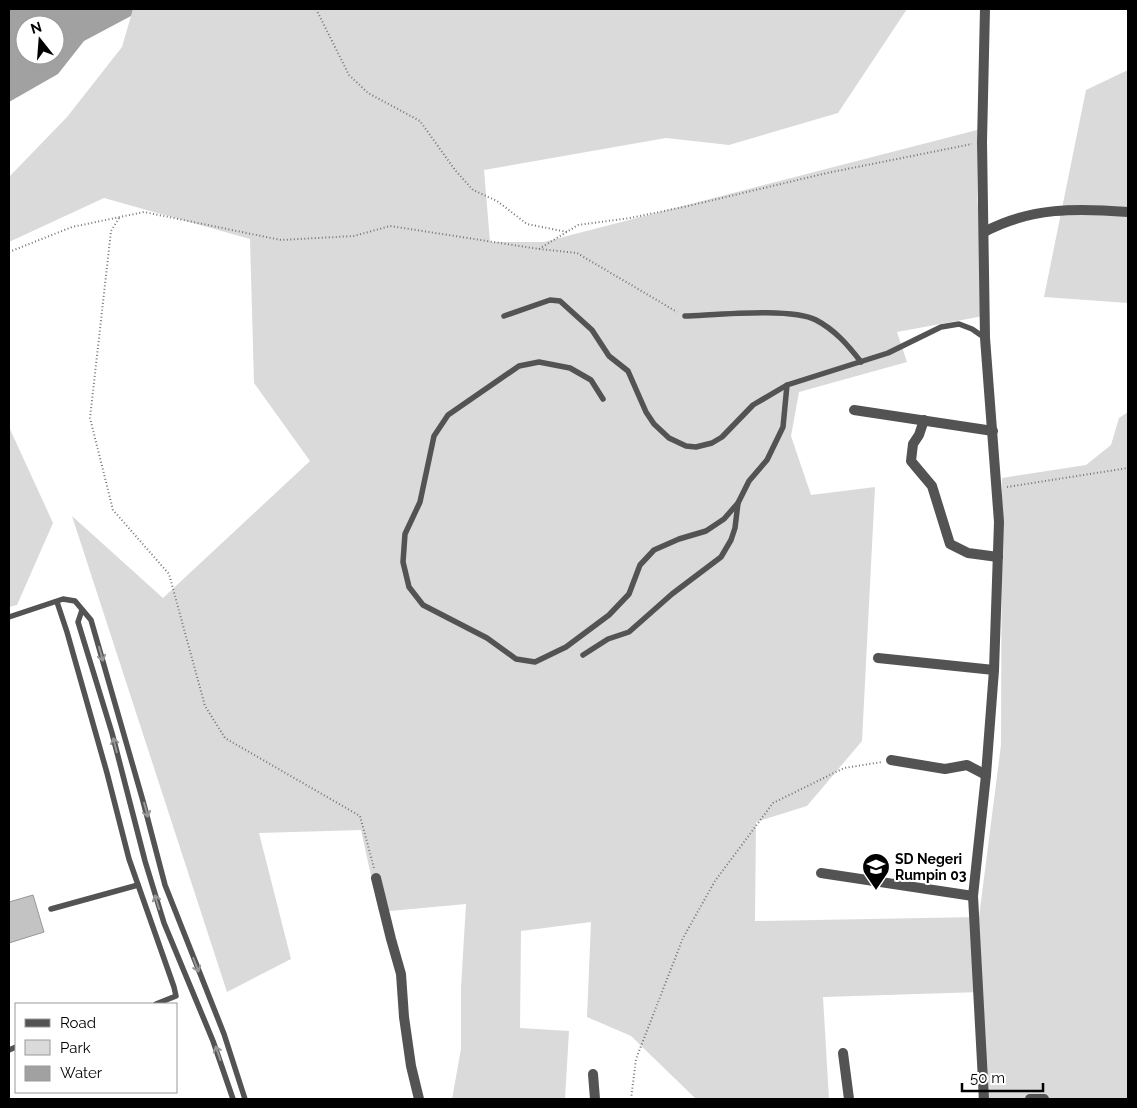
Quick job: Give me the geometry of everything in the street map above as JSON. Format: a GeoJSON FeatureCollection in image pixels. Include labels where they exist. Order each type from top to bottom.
{"type":"FeatureCollection","features":[{"type":"Feature","properties":{"kind":"street"},"geometry":{"type":"LineString","coordinates":[[984,1099],[972,896],[986,775],[994,670],[999,522],[986,338],[982,142],[985,9]]}},
{"type":"Feature","properties":{"kind":"street"},"geometry":{"type":"LineString","coordinates":[[984,232],[999,224],[1054,210],[1128,212]]}},
{"type":"Feature","properties":{"kind":"street"},"geometry":{"type":"LineString","coordinates":[[854,410],[993,431]]}},
{"type":"Feature","properties":{"kind":"street"},"geometry":{"type":"LineString","coordinates":[[924,420],[920,435],[913,444],[911,461],[932,486],[950,544],[968,552],[998,557]]}},
{"type":"Feature","properties":{"kind":"street"},"geometry":{"type":"LineString","coordinates":[[878,658],[994,670]]}},
{"type":"Feature","properties":{"kind":"street"},"geometry":{"type":"LineString","coordinates":[[892,760],[945,769],[967,765],[986,775]]}},
{"type":"Feature","properties":{"kind":"street"},"geometry":{"type":"LineString","coordinates":[[821,873],[972,896]]}},
{"type":"Feature","properties":{"kind":"street"},"geometry":{"type":"LineString","coordinates":[[376,878],[390,939],[401,974],[404,1017],[419,1099]]}},
{"type":"Feature","properties":{"kind":"street"},"geometry":{"type":"LineString","coordinates":[[843,1053],[849,1099]]}},
{"type":"Feature","properties":{"kind":"street"},"geometry":{"type":"LineString","coordinates":[[593,1074],[595,1099]]}},
{"type":"Feature","properties":{"kind":"street"},"geometry":{"type":"LineString","coordinates":[[1030,1099],[1044,1099]]}},
{"type":"Feature","properties":{"kind":"lane"},"geometry":{"type":"LineString","coordinates":[[504,316],[550,300],[560,301],[592,330],[609,356],[628,370],[646,412],[654,424],[669,438],[686,446],[696,447],[712,443],[722,437],[753,405],[787,385],[888,353],[941,327],[959,324],[972,329],[986,338]]}},
{"type":"Feature","properties":{"kind":"lane"},"geometry":{"type":"LineString","coordinates":[[685,316],[790,313],[815,319],[842,338],[861,362]]}},
{"type":"Feature","properties":{"kind":"lane"},"geometry":{"type":"LineString","coordinates":[[603,399],[591,380],[570,368],[539,362],[519,366],[448,415],[434,436],[420,502],[405,534],[403,562],[409,587],[423,605],[487,638],[516,659],[535,662],[566,647],[609,615],[629,594],[640,565],[654,550],[679,539],[706,531],[724,519],[738,503],[749,481],[767,460],[783,426],[787,385]]}},
{"type":"Feature","properties":{"kind":"lane"},"geometry":{"type":"LineString","coordinates":[[583,655],[608,639],[629,632],[672,594],[721,557],[735,528],[738,503]]}},
{"type":"Feature","properties":{"kind":"lane"},"geometry":{"type":"LineString","coordinates":[[9,617],[63,599],[74,601],[91,620],[165,885],[224,1034],[245,1099]]}},
{"type":"Feature","properties":{"kind":"lane"},"geometry":{"type":"LineString","coordinates":[[57,602],[99,744],[129,859],[174,987],[176,996],[158,1003]]}},
{"type":"Feature","properties":{"kind":"lane"},"geometry":{"type":"LineString","coordinates":[[82,610],[78,622],[112,733],[145,861],[164,923],[214,1041],[234,1099]]}},
{"type":"Feature","properties":{"kind":"lane"},"geometry":{"type":"LineString","coordinates":[[50,909],[138,885]]}},
{"type":"Feature","properties":{"kind":"path"},"geometry":{"type":"LineString","coordinates":[[316,9],[349,75],[368,93],[420,121],[455,170],[473,190],[497,201],[527,224],[567,232]]}},
{"type":"Feature","properties":{"kind":"path"},"geometry":{"type":"LineString","coordinates":[[539,249],[578,226],[688,206],[827,174],[982,142]]}},
{"type":"Feature","properties":{"kind":"path"},"geometry":{"type":"LineString","coordinates":[[9,252],[72,227],[144,212],[281,240],[354,236],[390,226],[577,253],[685,316]]}},
{"type":"Feature","properties":{"kind":"path"},"geometry":{"type":"LineString","coordinates":[[119,218],[111,231],[90,418],[113,510],[169,574],[206,706],[224,738],[360,816],[376,878]]}},
{"type":"Feature","properties":{"kind":"path"},"geometry":{"type":"LineString","coordinates":[[997,489],[1128,468]]}},
{"type":"Feature","properties":{"kind":"path"},"geometry":{"type":"LineString","coordinates":[[631,1099],[636,1059],[683,938],[715,881],[773,803],[844,768],[892,760]]}},
{"type":"Feature","properties":{"kind":"green space"},"geometry":{"type":"Polygon","coordinates":[[[133,9],[907,9],[838,113],[729,145],[666,138],[484,170],[490,242],[544,242],[977,130],[977,199],[989,315],[897,332],[907,362],[799,392],[791,436],[811,495],[875,487],[862,741],[807,806],[756,822],[755,921],[979,917],[1001,745],[1002,478],[1086,465],[1111,445],[1119,418],[1128,412],[1128,1099],[978,1099],[981,992],[823,997],[829,1099],[696,1099],[631,1036],[587,1017],[591,922],[521,931],[520,1028],[569,1031],[565,1099],[452,1099],[461,1049],[461,987],[466,904],[379,912],[361,830],[259,833],[291,959],[227,992],[72,516],[163,598],[310,461],[254,383],[250,239],[104,198],[9,242],[9,177],[67,117],[122,47],[133,9]]]}},
{"type":"Feature","properties":{"kind":"green space"},"geometry":{"type":"Polygon","coordinates":[[[1128,70],[1128,303],[1044,297],[1086,90],[1128,70]]]}},
{"type":"Feature","properties":{"kind":"green space"},"geometry":{"type":"Polygon","coordinates":[[[9,427],[53,523],[17,605],[9,607],[9,427]]]}},
{"type":"Feature","properties":{"kind":"water"},"geometry":{"type":"Polygon","coordinates":[[[9,9],[133,9],[131,16],[84,41],[58,74],[9,102],[9,9]]]}},
{"type":"Feature","properties":{"kind":"building"},"geometry":{"type":"Polygon","coordinates":[[[33,895],[44,932],[9,943],[9,902],[33,895]]]}},
{"type":"Feature","properties":{"kind":"place","name":"SD Negeri Rumpin 03"},"geometry":{"type":"Point","coordinates":[876,891]}}]}
